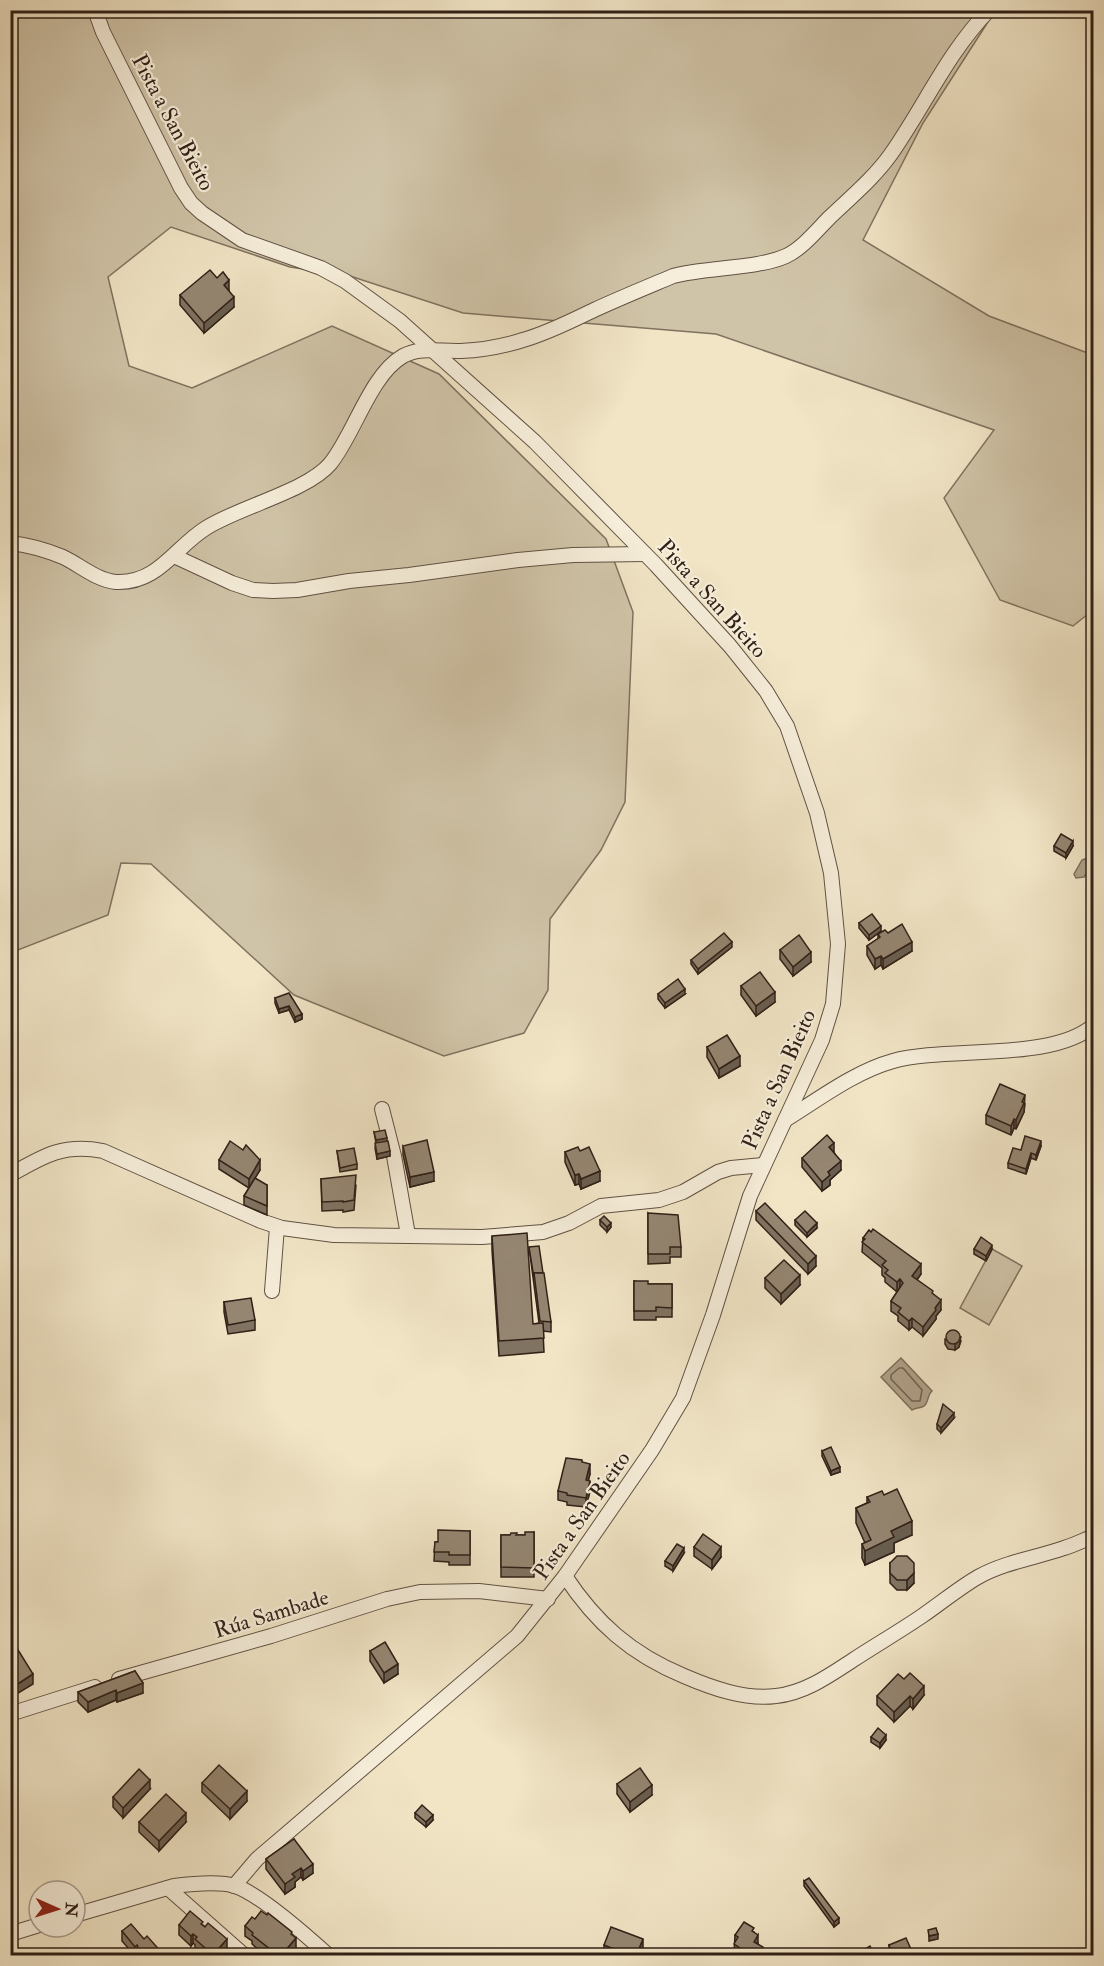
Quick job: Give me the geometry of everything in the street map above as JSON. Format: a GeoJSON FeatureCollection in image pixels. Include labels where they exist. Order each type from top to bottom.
{"type":"FeatureCollection","features":[{"type":"Feature","properties":{"kind":"street","name":"Pista a San Bieito"},"geometry":{"type":"LineString","coordinates":[[95,10],[103,32],[160,147],[191,203],[242,240],[321,268],[345,281],[399,321],[535,442],[645,554],[730,646],[778,708],[796,748],[821,828],[831,873],[837,921],[835,991],[831,1017],[750,1196],[713,1315],[682,1398],[652,1450],[565,1576],[530,1622],[503,1649],[257,1860],[234,1886]]}},
{"type":"Feature","properties":{"kind":"street"},"geometry":{"type":"LineString","coordinates":[[10,543],[44,550],[102,579],[114,582],[149,576],[205,528],[304,483],[322,472],[332,463],[364,405],[389,367],[414,350],[462,351],[523,340],[673,276],[694,270],[767,262],[787,255],[873,176],[890,156],[962,42],[989,10]]}},
{"type":"Feature","properties":{"kind":"street"},"geometry":{"type":"LineString","coordinates":[[174,556],[232,583],[253,590],[273,591],[297,590],[349,581],[529,559],[573,555],[645,554]]}},
{"type":"Feature","properties":{"kind":"street"},"geometry":{"type":"LineString","coordinates":[[785,1120],[848,1081],[894,1060],[1043,1046],[1084,1033],[1094,1025]]}},
{"type":"Feature","properties":{"kind":"street"},"geometry":{"type":"LineString","coordinates":[[382,1109],[394,1156],[408,1235]]}},
{"type":"Feature","properties":{"kind":"street"},"geometry":{"type":"LineString","coordinates":[[10,1175],[53,1152],[68,1148],[89,1148],[104,1151],[277,1227],[334,1235],[482,1237],[543,1232],[569,1223],[601,1206],[659,1200],[683,1192],[718,1172],[731,1168],[764,1165]]}},
{"type":"Feature","properties":{"kind":"street"},"geometry":{"type":"LineString","coordinates":[[272,1292],[277,1227]]}},
{"type":"Feature","properties":{"kind":"street"},"geometry":{"type":"LineString","coordinates":[[565,1576],[587,1608],[604,1626],[652,1662],[723,1690],[776,1696],[799,1690],[840,1668],[978,1577],[1007,1564],[1064,1548],[1094,1536]]}},
{"type":"Feature","properties":{"kind":"street","name":"Rúa Sambade"},"geometry":{"type":"LineString","coordinates":[[10,1714],[153,1668],[239,1646],[387,1599],[420,1592],[479,1591],[548,1599]]}},
{"type":"Feature","properties":{"kind":"street"},"geometry":{"type":"LineString","coordinates":[[87,1912],[188,1884],[234,1886],[255,1896],[329,1956]]}},
{"type":"Feature","properties":{"kind":"street"},"geometry":{"type":"LineString","coordinates":[[168,1888],[245,1956]]}},
{"type":"Feature","properties":{"kind":"street"},"geometry":{"type":"LineString","coordinates":[[10,1934],[27,1929]]}},
{"type":"Feature","properties":{"kind":"shaded area"},"geometry":{"type":"Polygon","coordinates":[[[11,11],[995,11],[923,123],[863,240],[989,316],[1093,355],[1093,610],[1073,626],[1000,600],[944,498],[994,430],[716,334],[463,313],[350,276],[290,267],[171,227],[108,277],[129,366],[192,388],[332,326],[439,374],[606,539],[633,612],[625,802],[601,850],[550,919],[548,990],[524,1033],[444,1056],[294,995],[151,864],[121,863],[108,915],[18,950],[11,944],[11,11]]]}},
{"type":"Feature","properties":{"kind":"shaded area"},"geometry":{"type":"Polygon","coordinates":[[[992,1249],[1022,1266],[989,1325],[960,1308],[992,1249]]]}},
{"type":"Feature","properties":{"kind":"water"},"geometry":{"type":"Polygon","coordinates":[[[1087,858],[1091,861],[1091,866],[1084,877],[1076,878],[1074,874],[1082,860],[1087,858]]]}},
{"type":"Feature","properties":{"kind":"water"},"geometry":{"type":"Polygon","coordinates":[[[901,1358],[932,1391],[926,1404],[922,1407],[912,1410],[881,1377],[901,1358]]]}},
{"type":"Feature","properties":{"kind":"building"},"geometry":{"type":"Polygon","coordinates":[[[210,270],[217,278],[223,272],[229,280],[224,285],[234,297],[204,323],[180,295],[210,270]]]}},
{"type":"Feature","properties":{"kind":"building"},"geometry":{"type":"Polygon","coordinates":[[[1061,834],[1073,841],[1066,853],[1054,846],[1061,834]]]}},
{"type":"Feature","properties":{"kind":"building"},"geometry":{"type":"Polygon","coordinates":[[[872,914],[881,926],[869,935],[859,923],[872,914]]]}},
{"type":"Feature","properties":{"kind":"building"},"geometry":{"type":"Polygon","coordinates":[[[902,924],[912,942],[883,959],[881,956],[875,959],[867,946],[880,937],[878,934],[885,930],[888,933],[902,924]]]}},
{"type":"Feature","properties":{"kind":"building"},"geometry":{"type":"Polygon","coordinates":[[[724,933],[732,942],[698,969],[691,960],[724,933]]]}},
{"type":"Feature","properties":{"kind":"building"},"geometry":{"type":"Polygon","coordinates":[[[799,935],[811,952],[793,967],[780,950],[799,935]]]}},
{"type":"Feature","properties":{"kind":"building"},"geometry":{"type":"Polygon","coordinates":[[[760,972],[775,992],[756,1006],[741,986],[760,972]]]}},
{"type":"Feature","properties":{"kind":"building"},"geometry":{"type":"Polygon","coordinates":[[[678,979],[685,989],[665,1003],[658,994],[678,979]]]}},
{"type":"Feature","properties":{"kind":"building"},"geometry":{"type":"Polygon","coordinates":[[[289,993],[302,1014],[295,1017],[289,1006],[279,1009],[275,998],[289,993]]]}},
{"type":"Feature","properties":{"kind":"building"},"geometry":{"type":"Polygon","coordinates":[[[727,1035],[740,1056],[719,1069],[707,1047],[727,1035]]]}},
{"type":"Feature","properties":{"kind":"building"},"geometry":{"type":"Polygon","coordinates":[[[1000,1084],[1025,1095],[1022,1102],[1024,1103],[1011,1126],[986,1115],[1000,1084]]]}},
{"type":"Feature","properties":{"kind":"building"},"geometry":{"type":"Polygon","coordinates":[[[385,1130],[387,1138],[376,1140],[374,1132],[385,1130]]]}},
{"type":"Feature","properties":{"kind":"building"},"geometry":{"type":"Polygon","coordinates":[[[827,1135],[834,1143],[829,1147],[841,1161],[828,1172],[830,1175],[822,1182],[802,1158],[827,1135]]]}},
{"type":"Feature","properties":{"kind":"building"},"geometry":{"type":"Polygon","coordinates":[[[1025,1136],[1041,1141],[1036,1155],[1031,1153],[1026,1169],[1008,1163],[1013,1148],[1021,1150],[1025,1136]]]}},
{"type":"Feature","properties":{"kind":"building"},"geometry":{"type":"Polygon","coordinates":[[[427,1140],[434,1172],[410,1177],[403,1146],[427,1140]]]}},
{"type":"Feature","properties":{"kind":"building"},"geometry":{"type":"Polygon","coordinates":[[[230,1141],[243,1150],[246,1145],[260,1160],[249,1179],[219,1160],[230,1141]]]}},
{"type":"Feature","properties":{"kind":"building"},"geometry":{"type":"Polygon","coordinates":[[[388,1141],[390,1151],[377,1154],[375,1143],[388,1141]]]}},
{"type":"Feature","properties":{"kind":"building"},"geometry":{"type":"Polygon","coordinates":[[[578,1147],[580,1151],[589,1147],[600,1171],[581,1179],[579,1174],[575,1175],[565,1152],[578,1147]]]}},
{"type":"Feature","properties":{"kind":"building"},"geometry":{"type":"Polygon","coordinates":[[[354,1148],[357,1164],[340,1168],[337,1151],[354,1148]]]}},
{"type":"Feature","properties":{"kind":"building"},"geometry":{"type":"Polygon","coordinates":[[[356,1175],[354,1200],[322,1202],[321,1179],[356,1175]]]}},
{"type":"Feature","properties":{"kind":"building"},"geometry":{"type":"Polygon","coordinates":[[[255,1178],[267,1185],[267,1206],[244,1196],[255,1178]]]}},
{"type":"Feature","properties":{"kind":"building"},"geometry":{"type":"Polygon","coordinates":[[[765,1203],[816,1256],[808,1264],[756,1211],[765,1203]]]}},
{"type":"Feature","properties":{"kind":"building"},"geometry":{"type":"Polygon","coordinates":[[[805,1211],[817,1223],[807,1233],[795,1220],[805,1211]]]}},
{"type":"Feature","properties":{"kind":"building"},"geometry":{"type":"Polygon","coordinates":[[[648,1213],[678,1215],[681,1247],[670,1247],[670,1254],[648,1254],[648,1213]]]}},
{"type":"Feature","properties":{"kind":"building"},"geometry":{"type":"Polygon","coordinates":[[[604,1216],[611,1223],[607,1227],[600,1220],[604,1216]]]}},
{"type":"Feature","properties":{"kind":"building"},"geometry":{"type":"Polygon","coordinates":[[[873,1229],[921,1264],[912,1276],[933,1291],[932,1293],[941,1300],[923,1327],[912,1318],[909,1321],[898,1312],[901,1308],[891,1301],[903,1283],[900,1279],[897,1282],[885,1273],[888,1270],[882,1265],[886,1261],[862,1242],[869,1230],[871,1232],[873,1229]]]}},
{"type":"Feature","properties":{"kind":"building"},"geometry":{"type":"Polygon","coordinates":[[[527,1233],[533,1324],[543,1323],[544,1338],[499,1341],[492,1236],[527,1233]]]}},
{"type":"Feature","properties":{"kind":"building"},"geometry":{"type":"Polygon","coordinates":[[[981,1237],[992,1245],[986,1256],[974,1249],[981,1237]]]}},
{"type":"Feature","properties":{"kind":"building"},"geometry":{"type":"Polygon","coordinates":[[[539,1246],[543,1273],[534,1273],[534,1278],[529,1247],[539,1246]]]}},
{"type":"Feature","properties":{"kind":"building"},"geometry":{"type":"Polygon","coordinates":[[[784,1260],[800,1275],[781,1294],[765,1278],[784,1260]]]}},
{"type":"Feature","properties":{"kind":"building"},"geometry":{"type":"Polygon","coordinates":[[[534,1273],[544,1273],[551,1322],[540,1321],[534,1273]]]}},
{"type":"Feature","properties":{"kind":"building"},"geometry":{"type":"Polygon","coordinates":[[[634,1281],[648,1281],[648,1284],[672,1284],[672,1308],[656,1307],[656,1311],[634,1311],[634,1281]]]}},
{"type":"Feature","properties":{"kind":"building"},"geometry":{"type":"Polygon","coordinates":[[[251,1298],[255,1320],[228,1325],[224,1302],[251,1298]]]}},
{"type":"Feature","properties":{"kind":"building"},"geometry":{"type":"Polygon","coordinates":[[[950,1330],[956,1330],[960,1337],[956,1344],[950,1344],[946,1340],[946,1334],[950,1330]]]}},
{"type":"Feature","properties":{"kind":"building"},"geometry":{"type":"Polygon","coordinates":[[[943,1404],[954,1413],[941,1428],[937,1424],[943,1404]]]}},
{"type":"Feature","properties":{"kind":"building"},"geometry":{"type":"Polygon","coordinates":[[[831,1447],[840,1467],[831,1471],[822,1451],[831,1447]]]}},
{"type":"Feature","properties":{"kind":"building"},"geometry":{"type":"Polygon","coordinates":[[[566,1458],[582,1460],[590,1464],[586,1480],[590,1481],[586,1498],[558,1491],[566,1458]]]}},
{"type":"Feature","properties":{"kind":"building"},"geometry":{"type":"Polygon","coordinates":[[[897,1489],[912,1521],[891,1531],[894,1537],[865,1551],[862,1544],[871,1540],[856,1508],[870,1502],[867,1497],[882,1491],[884,1495],[897,1489]]]}},
{"type":"Feature","properties":{"kind":"building"},"geometry":{"type":"Polygon","coordinates":[[[438,1530],[470,1531],[470,1555],[434,1552],[435,1542],[438,1542],[438,1530]]]}},
{"type":"Feature","properties":{"kind":"building"},"geometry":{"type":"Polygon","coordinates":[[[525,1532],[534,1532],[534,1568],[501,1567],[501,1535],[517,1533],[516,1535],[525,1535],[525,1532]]]}},
{"type":"Feature","properties":{"kind":"building"},"geometry":{"type":"Polygon","coordinates":[[[703,1534],[721,1547],[712,1560],[694,1547],[703,1534]]]}},
{"type":"Feature","properties":{"kind":"building"},"geometry":{"type":"Polygon","coordinates":[[[677,1544],[684,1548],[673,1566],[665,1561],[677,1544]]]}},
{"type":"Feature","properties":{"kind":"building"},"geometry":{"type":"Polygon","coordinates":[[[897,1556],[907,1556],[914,1563],[914,1573],[907,1580],[897,1580],[890,1573],[890,1563],[897,1556]]]}},
{"type":"Feature","properties":{"kind":"building"},"geometry":{"type":"Polygon","coordinates":[[[10,1637],[33,1674],[10,1689],[10,1637]]]}},
{"type":"Feature","properties":{"kind":"building"},"geometry":{"type":"Polygon","coordinates":[[[385,1642],[398,1664],[384,1673],[370,1651],[385,1642]]]}},
{"type":"Feature","properties":{"kind":"building"},"geometry":{"type":"Polygon","coordinates":[[[135,1671],[143,1683],[117,1693],[116,1690],[88,1702],[78,1692],[135,1671]]]}},
{"type":"Feature","properties":{"kind":"building"},"geometry":{"type":"Polygon","coordinates":[[[910,1673],[924,1686],[913,1699],[910,1696],[894,1712],[877,1696],[898,1674],[904,1679],[910,1673]]]}},
{"type":"Feature","properties":{"kind":"building"},"geometry":{"type":"Polygon","coordinates":[[[1093,1707],[1094,1728],[1092,1728],[1093,1707]]]}},
{"type":"Feature","properties":{"kind":"building"},"geometry":{"type":"Polygon","coordinates":[[[878,1728],[886,1735],[880,1743],[871,1737],[878,1728]]]}},
{"type":"Feature","properties":{"kind":"building"},"geometry":{"type":"Polygon","coordinates":[[[219,1765],[247,1791],[230,1809],[202,1783],[219,1765]]]}},
{"type":"Feature","properties":{"kind":"building"},"geometry":{"type":"Polygon","coordinates":[[[640,1768],[652,1785],[630,1802],[617,1784],[640,1768]]]}},
{"type":"Feature","properties":{"kind":"building"},"geometry":{"type":"Polygon","coordinates":[[[139,1769],[150,1780],[123,1808],[113,1797],[139,1769]]]}},
{"type":"Feature","properties":{"kind":"building"},"geometry":{"type":"Polygon","coordinates":[[[166,1794],[186,1813],[159,1841],[139,1822],[166,1794]]]}},
{"type":"Feature","properties":{"kind":"building"},"geometry":{"type":"Polygon","coordinates":[[[422,1805],[433,1815],[426,1822],[415,1813],[422,1805]]]}},
{"type":"Feature","properties":{"kind":"building"},"geometry":{"type":"Polygon","coordinates":[[[294,1839],[313,1864],[303,1871],[301,1868],[292,1874],[295,1877],[285,1884],[266,1859],[294,1839]]]}},
{"type":"Feature","properties":{"kind":"building"},"geometry":{"type":"Polygon","coordinates":[[[809,1878],[839,1918],[834,1922],[804,1881],[809,1878]]]}},
{"type":"Feature","properties":{"kind":"building"},"geometry":{"type":"Polygon","coordinates":[[[190,1911],[203,1922],[201,1924],[205,1927],[208,1923],[227,1939],[213,1955],[195,1939],[197,1937],[193,1934],[191,1936],[179,1925],[190,1911]]]}},
{"type":"Feature","properties":{"kind":"building"},"geometry":{"type":"Polygon","coordinates":[[[261,1911],[267,1915],[268,1913],[292,1932],[291,1934],[296,1938],[284,1952],[282,1950],[275,1953],[252,1935],[253,1933],[245,1926],[261,1911]]]}},
{"type":"Feature","properties":{"kind":"building"},"geometry":{"type":"Polygon","coordinates":[[[744,1922],[754,1928],[752,1931],[758,1935],[754,1942],[763,1947],[766,1956],[738,1956],[736,1954],[740,1948],[734,1944],[738,1937],[735,1935],[744,1922]]]}},
{"type":"Feature","properties":{"kind":"building"},"geometry":{"type":"Polygon","coordinates":[[[131,1924],[144,1939],[147,1936],[163,1954],[161,1956],[143,1956],[137,1949],[137,1945],[135,1947],[122,1931],[131,1924]]]}},
{"type":"Feature","properties":{"kind":"building"},"geometry":{"type":"Polygon","coordinates":[[[611,1927],[643,1939],[636,1956],[604,1945],[611,1927]]]}},
{"type":"Feature","properties":{"kind":"building"},"geometry":{"type":"Polygon","coordinates":[[[936,1928],[938,1934],[929,1936],[928,1930],[936,1928]]]}},
{"type":"Feature","properties":{"kind":"building"},"geometry":{"type":"Polygon","coordinates":[[[906,1938],[914,1956],[893,1956],[889,1945],[906,1938]]]}},
{"type":"Feature","properties":{"kind":"building"},"geometry":{"type":"Polygon","coordinates":[[[870,1946],[877,1956],[853,1956],[870,1946]]]}},
{"type":"Feature","properties":{"kind":"building"},"geometry":{"type":"Polygon","coordinates":[[[1005,1949],[1007,1956],[981,1956],[981,1955],[1005,1949]]]}}]}
